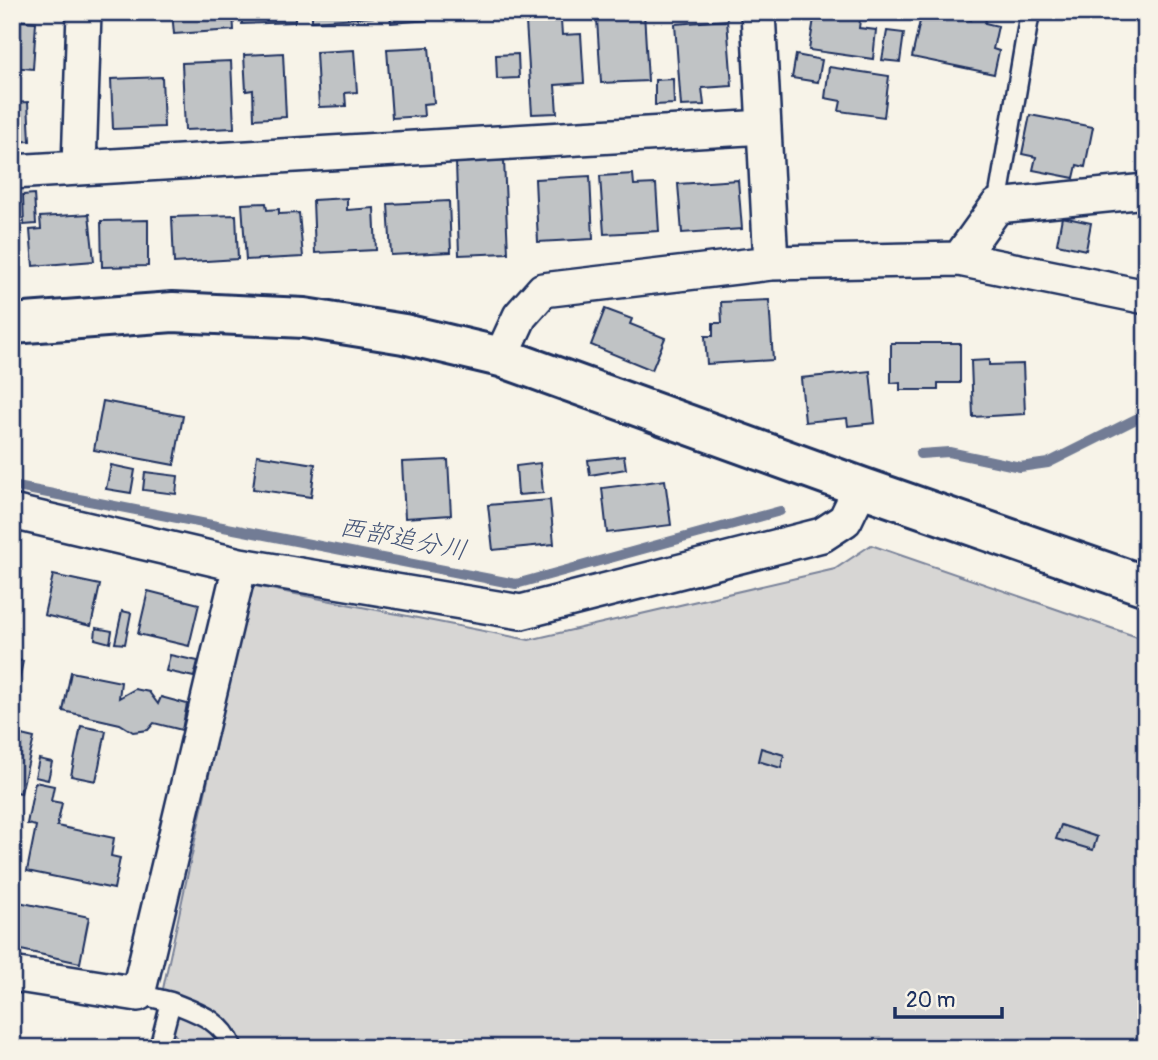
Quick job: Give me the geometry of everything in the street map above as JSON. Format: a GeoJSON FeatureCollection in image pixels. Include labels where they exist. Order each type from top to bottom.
{"type":"FeatureCollection","features":[{"type":"Feature","properties":{"kind":"street"},"geometry":{"type":"LineString","coordinates":[[79,167],[84,12]]}},
{"type":"Feature","properties":{"kind":"street"},"geometry":{"type":"LineString","coordinates":[[758,12],[771,263]]}},
{"type":"Feature","properties":{"kind":"street"},"geometry":{"type":"LineString","coordinates":[[12,172],[764,127]]}},
{"type":"Feature","properties":{"kind":"street"},"geometry":{"type":"LineString","coordinates":[[959,259],[997,206],[1146,191]]}},
{"type":"Feature","properties":{"kind":"street"},"geometry":{"type":"LineString","coordinates":[[501,357],[520,316],[543,290],[771,263],[959,259],[1146,297]]}},
{"type":"Feature","properties":{"kind":"street"},"geometry":{"type":"LineString","coordinates":[[12,324],[173,312],[303,318],[404,334],[501,357],[1146,586]]}},
{"type":"Feature","properties":{"kind":"street"},"geometry":{"type":"LineString","coordinates":[[12,512],[240,565],[521,612],[822,535],[845,520],[862,487]]}},
{"type":"Feature","properties":{"kind":"street"},"geometry":{"type":"LineString","coordinates":[[12,974],[138,994],[240,565]]}},
{"type":"Feature","properties":{"kind":"lane"},"geometry":{"type":"LineString","coordinates":[[997,206],[1030,12]]}},
{"type":"Feature","properties":{"kind":"lane"},"geometry":{"type":"LineString","coordinates":[[138,994],[171,1002],[212,1018],[228,1036],[233,1048]]}},
{"type":"Feature","properties":{"kind":"lane"},"geometry":{"type":"LineString","coordinates":[[159,1048],[171,1002]]}},
{"type":"Feature","properties":{"kind":"shaded area"},"geometry":{"type":"Polygon","coordinates":[[[871,545],[1146,640],[1146,1003],[1135,1048],[185,1048],[158,1012],[250,585],[529,640],[835,569],[871,545]]]}},
{"type":"Feature","properties":{"kind":"building"},"geometry":{"type":"Polygon","coordinates":[[[172,12],[233,12],[234,30],[174,34],[172,12]]]}},
{"type":"Feature","properties":{"kind":"building"},"geometry":{"type":"Polygon","coordinates":[[[241,12],[295,12],[295,22],[242,24],[241,12]]]}},
{"type":"Feature","properties":{"kind":"building"},"geometry":{"type":"Polygon","coordinates":[[[312,12],[373,12],[373,17],[312,21],[312,12]]]}},
{"type":"Feature","properties":{"kind":"building"},"geometry":{"type":"Polygon","coordinates":[[[385,12],[429,12],[429,20],[391,23],[390,14],[385,12]]]}},
{"type":"Feature","properties":{"kind":"building"},"geometry":{"type":"Polygon","coordinates":[[[644,12],[648,81],[601,83],[597,19],[612,18],[612,13],[644,12]]]}},
{"type":"Feature","properties":{"kind":"building"},"geometry":{"type":"Polygon","coordinates":[[[815,12],[861,12],[859,28],[876,30],[873,59],[809,50],[815,12]]]}},
{"type":"Feature","properties":{"kind":"building"},"geometry":{"type":"Polygon","coordinates":[[[922,12],[971,20],[973,12],[987,15],[985,23],[998,26],[993,49],[999,51],[994,74],[912,57],[922,12]]]}},
{"type":"Feature","properties":{"kind":"building"},"geometry":{"type":"Polygon","coordinates":[[[12,20],[36,22],[33,69],[12,67],[12,20]]]}},
{"type":"Feature","properties":{"kind":"building"},"geometry":{"type":"Polygon","coordinates":[[[561,20],[562,35],[581,34],[584,83],[555,85],[557,113],[532,114],[526,22],[561,20]]]}},
{"type":"Feature","properties":{"kind":"building"},"geometry":{"type":"Polygon","coordinates":[[[727,20],[732,86],[702,88],[704,105],[681,106],[675,24],[727,20]]]}},
{"type":"Feature","properties":{"kind":"building"},"geometry":{"type":"Polygon","coordinates":[[[887,31],[904,33],[900,62],[882,60],[887,31]]]}},
{"type":"Feature","properties":{"kind":"building"},"geometry":{"type":"Polygon","coordinates":[[[429,47],[434,103],[423,104],[424,116],[392,118],[387,49],[429,47]]]}},
{"type":"Feature","properties":{"kind":"building"},"geometry":{"type":"Polygon","coordinates":[[[354,50],[357,92],[345,93],[346,106],[319,107],[316,52],[354,50]]]}},
{"type":"Feature","properties":{"kind":"building"},"geometry":{"type":"Polygon","coordinates":[[[283,53],[286,117],[254,119],[253,90],[246,91],[244,55],[283,53]]]}},
{"type":"Feature","properties":{"kind":"building"},"geometry":{"type":"Polygon","coordinates":[[[518,54],[519,78],[497,79],[496,55],[518,54]]]}},
{"type":"Feature","properties":{"kind":"building"},"geometry":{"type":"Polygon","coordinates":[[[796,55],[822,60],[818,82],[792,78],[796,55]]]}},
{"type":"Feature","properties":{"kind":"building"},"geometry":{"type":"Polygon","coordinates":[[[231,61],[234,128],[185,130],[182,63],[231,61]]]}},
{"type":"Feature","properties":{"kind":"building"},"geometry":{"type":"Polygon","coordinates":[[[829,67],[889,76],[884,117],[839,111],[841,101],[825,98],[829,67]]]}},
{"type":"Feature","properties":{"kind":"building"},"geometry":{"type":"Polygon","coordinates":[[[162,77],[164,127],[113,129],[111,79],[162,77]]]}},
{"type":"Feature","properties":{"kind":"building"},"geometry":{"type":"Polygon","coordinates":[[[673,79],[674,104],[655,105],[655,80],[673,79]]]}},
{"type":"Feature","properties":{"kind":"building"},"geometry":{"type":"Polygon","coordinates":[[[28,102],[30,141],[12,142],[12,103],[28,102]]]}},
{"type":"Feature","properties":{"kind":"building"},"geometry":{"type":"Polygon","coordinates":[[[1030,115],[1093,127],[1085,167],[1077,165],[1074,178],[1033,170],[1036,157],[1022,154],[1030,115]]]}},
{"type":"Feature","properties":{"kind":"building"},"geometry":{"type":"Polygon","coordinates":[[[504,160],[508,253],[459,255],[456,162],[504,160]]]}},
{"type":"Feature","properties":{"kind":"building"},"geometry":{"type":"Polygon","coordinates":[[[633,174],[634,185],[656,184],[659,231],[604,234],[600,176],[633,174]]]}},
{"type":"Feature","properties":{"kind":"building"},"geometry":{"type":"Polygon","coordinates":[[[590,176],[593,239],[538,242],[535,179],[590,176]]]}},
{"type":"Feature","properties":{"kind":"building"},"geometry":{"type":"Polygon","coordinates":[[[738,180],[742,229],[682,233],[678,184],[738,180]]]}},
{"type":"Feature","properties":{"kind":"building"},"geometry":{"type":"Polygon","coordinates":[[[34,194],[36,224],[24,225],[23,195],[34,194]]]}},
{"type":"Feature","properties":{"kind":"building"},"geometry":{"type":"Polygon","coordinates":[[[347,198],[347,210],[374,208],[376,250],[315,253],[313,200],[347,198]]]}},
{"type":"Feature","properties":{"kind":"building"},"geometry":{"type":"Polygon","coordinates":[[[449,201],[451,252],[391,255],[388,204],[449,201]]]}},
{"type":"Feature","properties":{"kind":"building"},"geometry":{"type":"Polygon","coordinates":[[[266,203],[267,210],[279,209],[279,214],[299,213],[303,257],[246,260],[242,204],[266,203]]]}},
{"type":"Feature","properties":{"kind":"building"},"geometry":{"type":"Polygon","coordinates":[[[89,214],[94,261],[33,266],[30,230],[41,229],[40,217],[89,214]]]}},
{"type":"Feature","properties":{"kind":"building"},"geometry":{"type":"Polygon","coordinates":[[[236,215],[238,259],[174,263],[172,217],[236,215]]]}},
{"type":"Feature","properties":{"kind":"building"},"geometry":{"type":"Polygon","coordinates":[[[1062,217],[1091,223],[1086,250],[1057,244],[1062,217]]]}},
{"type":"Feature","properties":{"kind":"building"},"geometry":{"type":"Polygon","coordinates":[[[148,220],[148,266],[102,267],[101,221],[148,220]]]}},
{"type":"Feature","properties":{"kind":"building"},"geometry":{"type":"Polygon","coordinates":[[[769,300],[773,360],[707,364],[705,336],[713,336],[713,323],[722,323],[721,302],[769,300]]]}},
{"type":"Feature","properties":{"kind":"building"},"geometry":{"type":"Polygon","coordinates":[[[605,309],[632,319],[630,324],[665,338],[652,370],[591,345],[605,309]]]}},
{"type":"Feature","properties":{"kind":"building"},"geometry":{"type":"Polygon","coordinates":[[[891,343],[960,343],[960,383],[938,383],[938,390],[900,390],[900,382],[891,383],[891,343]]]}},
{"type":"Feature","properties":{"kind":"building"},"geometry":{"type":"Polygon","coordinates":[[[989,360],[989,365],[1023,364],[1025,414],[973,417],[971,361],[989,360]]]}},
{"type":"Feature","properties":{"kind":"building"},"geometry":{"type":"Polygon","coordinates":[[[12,371],[15,371],[18,409],[12,409],[12,371]]]}},
{"type":"Feature","properties":{"kind":"building"},"geometry":{"type":"Polygon","coordinates":[[[870,371],[875,423],[848,426],[847,418],[805,422],[801,378],[870,371]]]}},
{"type":"Feature","properties":{"kind":"building"},"geometry":{"type":"Polygon","coordinates":[[[103,401],[183,416],[174,465],[94,450],[103,401]]]}},
{"type":"Feature","properties":{"kind":"building"},"geometry":{"type":"Polygon","coordinates":[[[257,455],[315,464],[311,497],[253,489],[257,455]]]}},
{"type":"Feature","properties":{"kind":"building"},"geometry":{"type":"Polygon","coordinates":[[[624,456],[626,469],[590,475],[588,460],[624,456]]]}},
{"type":"Feature","properties":{"kind":"building"},"geometry":{"type":"Polygon","coordinates":[[[448,460],[451,515],[405,518],[402,462],[448,460]]]}},
{"type":"Feature","properties":{"kind":"building"},"geometry":{"type":"Polygon","coordinates":[[[540,463],[543,493],[518,495],[516,466],[540,463]]]}},
{"type":"Feature","properties":{"kind":"building"},"geometry":{"type":"Polygon","coordinates":[[[111,465],[135,470],[131,493],[106,489],[111,465]]]}},
{"type":"Feature","properties":{"kind":"building"},"geometry":{"type":"Polygon","coordinates":[[[145,472],[178,476],[176,494],[143,490],[145,472]]]}},
{"type":"Feature","properties":{"kind":"building"},"geometry":{"type":"Polygon","coordinates":[[[665,480],[671,525],[607,533],[602,488],[665,480]]]}},
{"type":"Feature","properties":{"kind":"building"},"geometry":{"type":"Polygon","coordinates":[[[550,500],[554,544],[493,550],[488,505],[550,500]]]}},
{"type":"Feature","properties":{"kind":"building"},"geometry":{"type":"Polygon","coordinates":[[[12,571],[21,572],[15,616],[12,615],[12,571]]]}},
{"type":"Feature","properties":{"kind":"building"},"geometry":{"type":"Polygon","coordinates":[[[53,575],[100,585],[91,626],[44,615],[53,575]]]}},
{"type":"Feature","properties":{"kind":"building"},"geometry":{"type":"Polygon","coordinates":[[[148,591],[199,604],[189,646],[138,634],[148,591]]]}},
{"type":"Feature","properties":{"kind":"building"},"geometry":{"type":"Polygon","coordinates":[[[122,611],[131,613],[125,644],[115,643],[122,611]]]}},
{"type":"Feature","properties":{"kind":"building"},"geometry":{"type":"Polygon","coordinates":[[[96,628],[112,631],[110,643],[95,639],[96,628]]]}},
{"type":"Feature","properties":{"kind":"building"},"geometry":{"type":"Polygon","coordinates":[[[170,655],[198,661],[194,677],[166,671],[170,655]]]}},
{"type":"Feature","properties":{"kind":"building"},"geometry":{"type":"Polygon","coordinates":[[[12,659],[23,661],[15,700],[12,699],[12,659]]]}},
{"type":"Feature","properties":{"kind":"building"},"geometry":{"type":"Polygon","coordinates":[[[71,672],[121,682],[119,698],[135,689],[149,692],[158,704],[161,697],[187,704],[182,730],[154,723],[148,730],[133,732],[120,724],[63,711],[71,672]]]}},
{"type":"Feature","properties":{"kind":"building"},"geometry":{"type":"Polygon","coordinates":[[[81,726],[106,731],[96,781],[71,776],[81,726]]]}},
{"type":"Feature","properties":{"kind":"building"},"geometry":{"type":"Polygon","coordinates":[[[17,734],[34,738],[21,793],[12,791],[12,740],[15,741],[17,734]]]}},
{"type":"Feature","properties":{"kind":"building"},"geometry":{"type":"Polygon","coordinates":[[[761,748],[784,755],[781,768],[758,761],[761,748]]]}},
{"type":"Feature","properties":{"kind":"building"},"geometry":{"type":"Polygon","coordinates":[[[39,759],[52,762],[48,780],[35,777],[39,759]]]}},
{"type":"Feature","properties":{"kind":"building"},"geometry":{"type":"Polygon","coordinates":[[[35,782],[54,786],[51,801],[62,803],[57,826],[114,838],[111,856],[120,858],[114,889],[27,871],[36,826],[27,824],[35,782]]]}},
{"type":"Feature","properties":{"kind":"building"},"geometry":{"type":"Polygon","coordinates":[[[1061,825],[1097,837],[1093,850],[1056,839],[1061,825]]]}},
{"type":"Feature","properties":{"kind":"building"},"geometry":{"type":"Polygon","coordinates":[[[14,901],[89,917],[80,963],[12,948],[14,901]]]}},
{"type":"Feature","properties":{"kind":"waterway","name":"西部追分川"},"geometry":{"type":"LineString","coordinates":[[920,454],[949,452],[1020,467],[1048,463],[1146,414]]}},
{"type":"Feature","properties":{"kind":"waterway","name":"西部追分川"},"geometry":{"type":"LineString","coordinates":[[12,486],[516,584],[780,511]]}}]}
